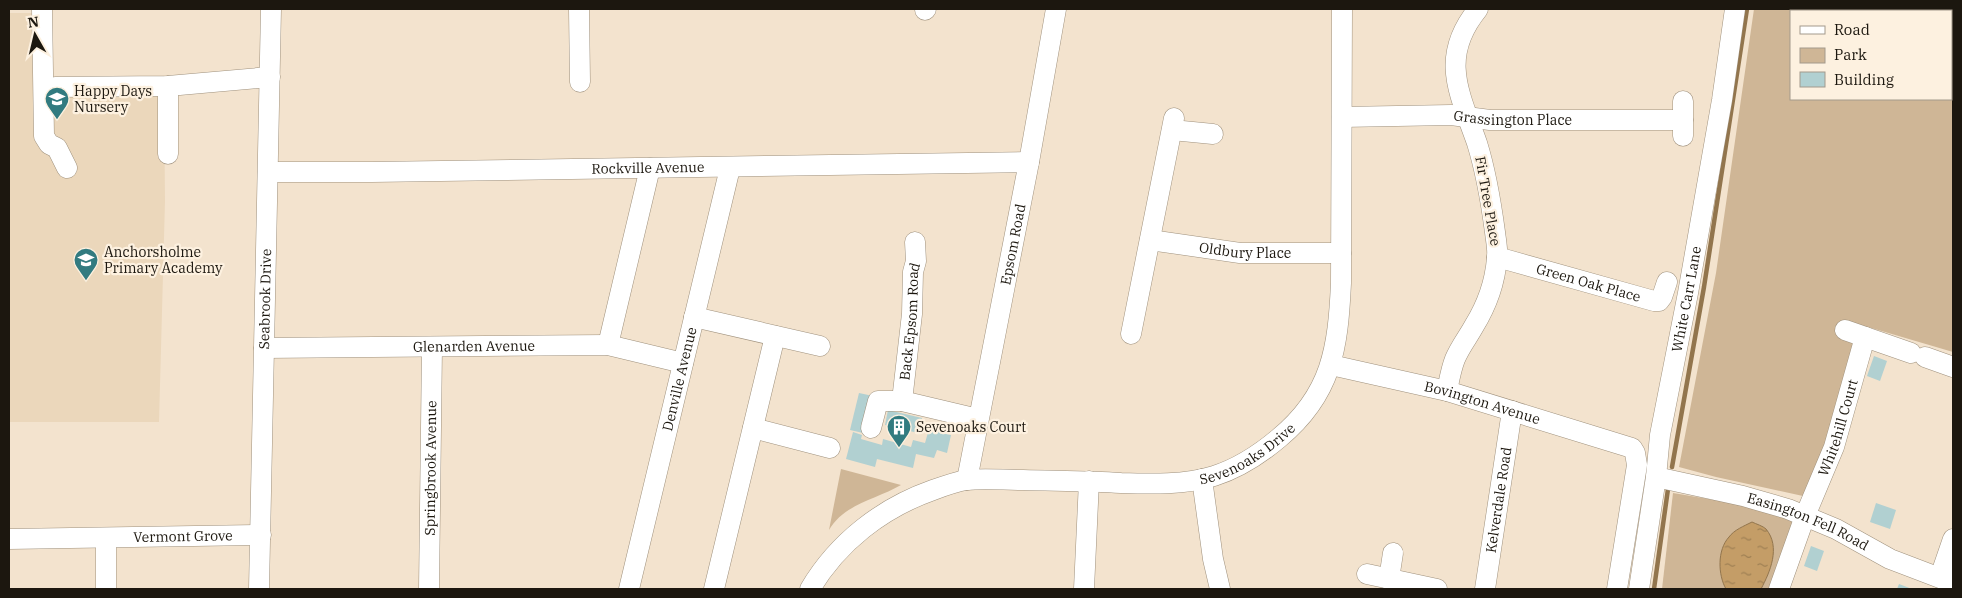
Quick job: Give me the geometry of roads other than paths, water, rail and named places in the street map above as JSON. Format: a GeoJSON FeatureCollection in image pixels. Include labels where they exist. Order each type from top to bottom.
{"type":"FeatureCollection","features":[{"type":"Feature","properties":{"kind":"street"},"geometry":{"type":"LineString","coordinates":[[42,9],[44,136],[49,144],[57,148],[67,168]]}},
{"type":"Feature","properties":{"kind":"street","name":"Seabrook Drive"},"geometry":{"type":"LineString","coordinates":[[259,589],[271,9]]}},
{"type":"Feature","properties":{"kind":"street"},"geometry":{"type":"LineString","coordinates":[[579,9],[580,82]]}},
{"type":"Feature","properties":{"kind":"street","name":"Epsom Road"},"geometry":{"type":"LineString","coordinates":[[967,480],[1029,162],[1056,9]]}},
{"type":"Feature","properties":{"kind":"street","name":"Sevenoaks Drive"},"geometry":{"type":"LineString","coordinates":[[810,589],[835,554],[875,519],[914,497],[950,484],[967,480],[1166,483],[1202,479],[1234,468],[1251,459],[1284,434],[1310,404],[1325,379],[1331,365],[1338,326],[1341,253],[1342,9]]}},
{"type":"Feature","properties":{"kind":"street","name":"Fir Tree Place"},"geometry":{"type":"LineString","coordinates":[[1446,392],[1454,361],[1481,315],[1490,295],[1498,257],[1486,177],[1477,143],[1466,116],[1456,76],[1455,64],[1458,45],[1464,28],[1478,9]]}},
{"type":"Feature","properties":{"kind":"street","name":"White Carr Lane"},"geometry":{"type":"LineString","coordinates":[[1639,589],[1656,478],[1660,435],[1689,284],[1735,9]]}},
{"type":"Feature","properties":{"kind":"street"},"geometry":{"type":"LineString","coordinates":[[55,87],[168,86],[270,77]]}},
{"type":"Feature","properties":{"kind":"street"},"geometry":{"type":"LineString","coordinates":[[168,86],[168,154]]}},
{"type":"Feature","properties":{"kind":"street","name":"Grassington Place"},"geometry":{"type":"LineString","coordinates":[[1342,117],[1466,116],[1490,120],[1683,119]]}},
{"type":"Feature","properties":{"kind":"street"},"geometry":{"type":"LineString","coordinates":[[1132,334],[1173,124],[1213,133]]}},
{"type":"Feature","properties":{"kind":"street","name":"Rockville Avenue"},"geometry":{"type":"LineString","coordinates":[[268,172],[730,168],[1029,162]]}},
{"type":"Feature","properties":{"kind":"street"},"geometry":{"type":"LineString","coordinates":[[608,345],[650,168]]}},
{"type":"Feature","properties":{"kind":"street","name":"Denville Avenue"},"geometry":{"type":"LineString","coordinates":[[629,589],[730,168]]}},
{"type":"Feature","properties":{"kind":"street","name":"Oldbury Place"},"geometry":{"type":"LineString","coordinates":[[1150,240],[1240,254],[1341,253]]}},
{"type":"Feature","properties":{"kind":"street","name":"Back Epsom Road"},"geometry":{"type":"LineString","coordinates":[[902,402],[912,314],[913,272],[916,261],[915,242]]}},
{"type":"Feature","properties":{"kind":"street","name":"Green Oak Place"},"geometry":{"type":"LineString","coordinates":[[1498,257],[1654,301],[1659,301],[1662,297],[1667,282]]}},
{"type":"Feature","properties":{"kind":"street"},"geometry":{"type":"LineString","coordinates":[[694,317],[820,346]]}},
{"type":"Feature","properties":{"kind":"street"},"geometry":{"type":"LineString","coordinates":[[1845,330],[1953,367]]}},
{"type":"Feature","properties":{"kind":"street"},"geometry":{"type":"LineString","coordinates":[[714,589],[775,336]]}},
{"type":"Feature","properties":{"kind":"street","name":"Whitehill Court"},"geometry":{"type":"LineString","coordinates":[[1779,589],[1805,516],[1834,446],[1846,397],[1865,337]]}},
{"type":"Feature","properties":{"kind":"street","name":"Glenarden Avenue"},"geometry":{"type":"LineString","coordinates":[[264,348],[608,345],[683,363]]}},
{"type":"Feature","properties":{"kind":"street","name":"Springbrook Avenue"},"geometry":{"type":"LineString","coordinates":[[428,589],[432,347]]}},
{"type":"Feature","properties":{"kind":"street","name":"Bovington Avenue"},"geometry":{"type":"LineString","coordinates":[[1331,365],[1446,392],[1632,448],[1635,453],[1636,465],[1617,589]]}},
{"type":"Feature","properties":{"kind":"street"},"geometry":{"type":"LineString","coordinates":[[871,428],[878,401],[902,402],[978,419]]}},
{"type":"Feature","properties":{"kind":"street","name":"Kelverdale Road"},"geometry":{"type":"LineString","coordinates":[[1485,589],[1512,411]]}},
{"type":"Feature","properties":{"kind":"street"},"geometry":{"type":"LineString","coordinates":[[753,428],[830,448]]}},
{"type":"Feature","properties":{"kind":"street","name":"Easington Fell Road"},"geometry":{"type":"LineString","coordinates":[[1656,478],[1757,499],[1836,529],[1890,559],[1946,580]]}},
{"type":"Feature","properties":{"kind":"street"},"geometry":{"type":"LineString","coordinates":[[1202,479],[1213,559],[1220,589]]}},
{"type":"Feature","properties":{"kind":"street"},"geometry":{"type":"LineString","coordinates":[[1084,589],[1089,481]]}},
{"type":"Feature","properties":{"kind":"street","name":"Vermont Grove"},"geometry":{"type":"LineString","coordinates":[[9,539],[261,535]]}},
{"type":"Feature","properties":{"kind":"street"},"geometry":{"type":"LineString","coordinates":[[106,538],[106,589]]}},
{"type":"Feature","properties":{"kind":"street"},"geometry":{"type":"LineString","coordinates":[[1946,580],[1953,539]]}},
{"type":"Feature","properties":{"kind":"street"},"geometry":{"type":"LineString","coordinates":[[1389,579],[1393,553]]}},
{"type":"Feature","properties":{"kind":"street"},"geometry":{"type":"LineString","coordinates":[[1367,574],[1437,589]]}},
{"type":"Feature","properties":{"kind":"water"},"geometry":{"type":"Polygon","coordinates":[[[1891,9],[1892,10],[1854,10],[1891,9]]]}},
{"type":"Feature","properties":{"kind":"water"},"geometry":{"type":"Polygon","coordinates":[[[1752,522],[1766,529],[1773,544],[1768,575],[1761,589],[1726,589],[1720,570],[1722,549],[1725,542],[1734,532],[1752,522]]]}},
{"type":"Feature","properties":{"kind":"waterway"},"geometry":{"type":"LineString","coordinates":[[1672,467],[1704,287],[1747,9]]}},
{"type":"Feature","properties":{"kind":"waterway"},"geometry":{"type":"LineString","coordinates":[[1654,589],[1668,489]]}},
{"type":"Feature","properties":{"kind":"place","name":"Happy Days Nursery"},"geometry":{"type":"Point","coordinates":[57,120]}},
{"type":"Feature","properties":{"kind":"place","name":"Anchorsholme Primary Academy"},"geometry":{"type":"Point","coordinates":[86,281]}},
{"type":"Feature","properties":{"kind":"place","name":"Sevenoaks Court"},"geometry":{"type":"Point","coordinates":[899,448]}}]}
